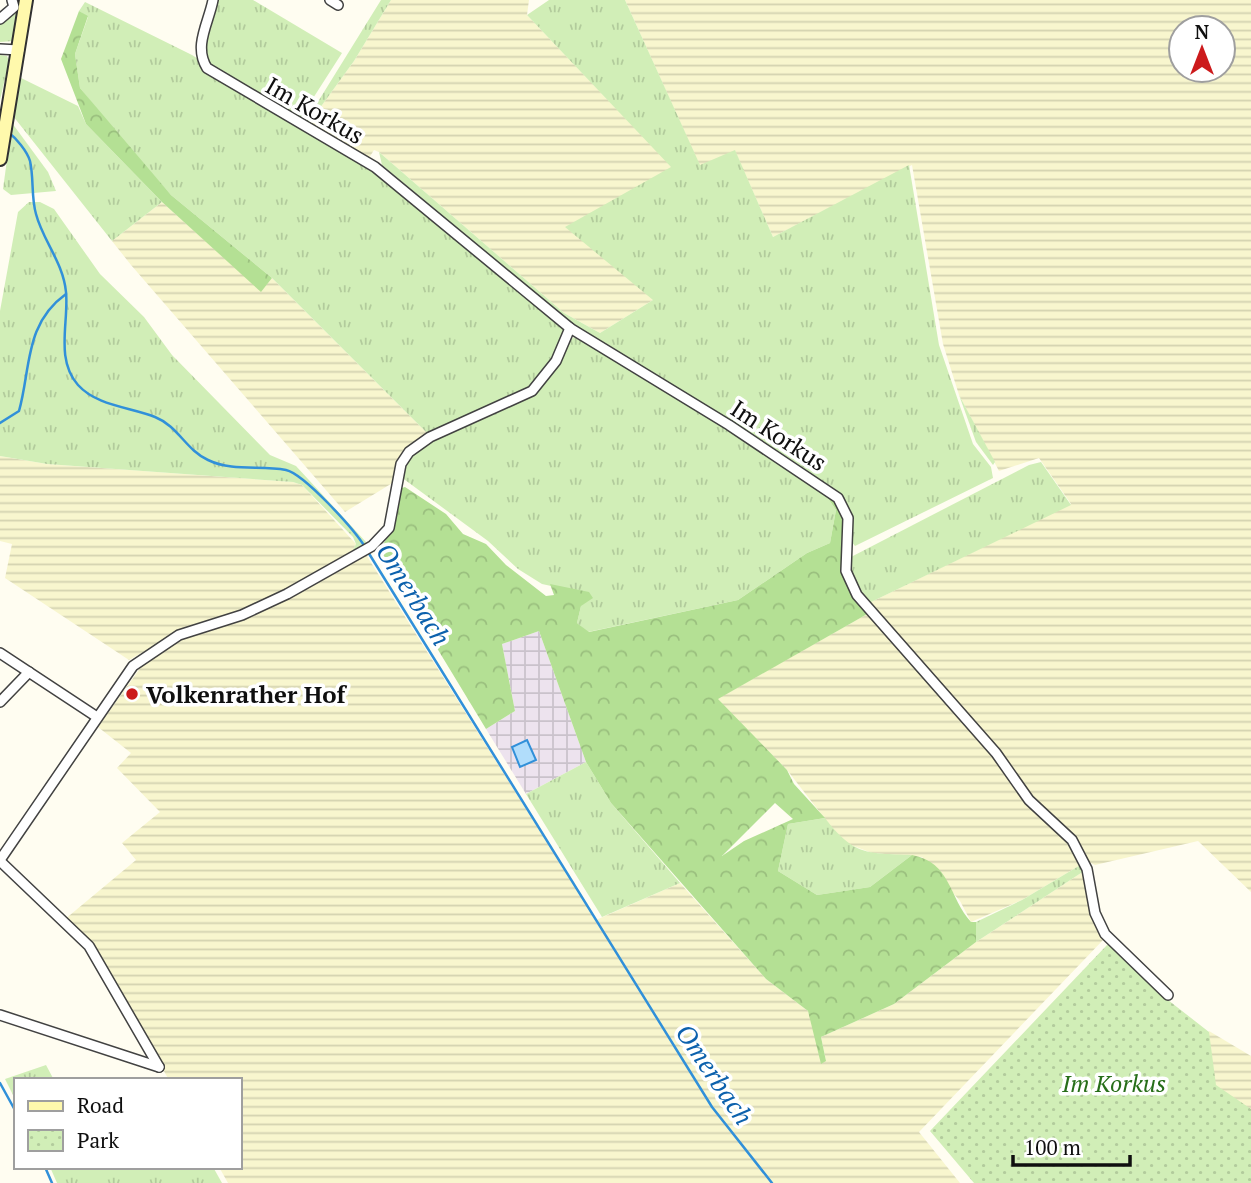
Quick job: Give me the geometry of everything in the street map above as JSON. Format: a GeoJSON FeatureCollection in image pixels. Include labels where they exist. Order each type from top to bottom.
{"type":"FeatureCollection","features":[{"type":"Feature","properties":{"kind":"main road"},"geometry":{"type":"LineString","coordinates":[[0,159],[26,0]]}},
{"type":"Feature","properties":{"kind":"street","name":"Im Korkus"},"geometry":{"type":"LineString","coordinates":[[213,0],[201,49],[202,61],[211,71],[375,167],[570,328],[729,425],[838,498],[848,518],[846,571],[857,595],[988,742],[1029,800],[1072,840],[1087,869],[1095,913],[1105,934],[1168,995]]}},
{"type":"Feature","properties":{"kind":"street"},"geometry":{"type":"LineString","coordinates":[[0,19],[13,3]]}},
{"type":"Feature","properties":{"kind":"street"},"geometry":{"type":"LineString","coordinates":[[0,49],[19,50]]}},
{"type":"Feature","properties":{"kind":"street"},"geometry":{"type":"LineString","coordinates":[[0,1015],[159,1067],[89,946],[0,861],[133,666],[179,635],[242,615],[287,594],[366,549],[389,528],[401,464],[409,452],[439,432],[532,391],[556,361],[570,328]]}},
{"type":"Feature","properties":{"kind":"street"},"geometry":{"type":"LineString","coordinates":[[0,653],[97,717]]}},
{"type":"Feature","properties":{"kind":"street"},"geometry":{"type":"LineString","coordinates":[[0,702],[29,672]]}},
{"type":"Feature","properties":{"kind":"shaded area"},"geometry":{"type":"Polygon","coordinates":[[[391,0],[529,0],[527,15],[672,167],[653,300],[600,333],[564,313],[379,152],[374,150],[369,158],[309,127],[309,123],[354,61],[391,0]]]}},
{"type":"Feature","properties":{"kind":"shaded area"},"geometry":{"type":"Polygon","coordinates":[[[625,0],[1251,0],[1251,892],[1198,841],[1095,865],[1089,862],[1075,839],[1031,798],[867,604],[1071,504],[1039,458],[999,471],[959,395],[943,344],[912,165],[773,237],[735,151],[700,166],[625,0]]]}},
{"type":"Feature","properties":{"kind":"shaded area"},"geometry":{"type":"Polygon","coordinates":[[[162,202],[261,291],[272,278],[429,435],[394,482],[345,512],[131,265],[112,241],[162,202]]]}},
{"type":"Feature","properties":{"kind":"shaded area"},"geometry":{"type":"Polygon","coordinates":[[[0,456],[47,464],[293,482],[302,485],[356,544],[352,552],[285,591],[241,612],[177,633],[129,660],[5,578],[12,544],[0,541],[0,456]]]}},
{"type":"Feature","properties":{"kind":"shaded area"},"geometry":{"type":"Polygon","coordinates":[[[365,553],[596,920],[680,883],[766,979],[808,1011],[826,1061],[821,1037],[894,1004],[976,942],[1084,871],[1104,939],[919,1132],[960,1183],[228,1183],[220,1169],[242,1169],[242,1078],[168,1078],[91,945],[64,920],[136,860],[122,843],[160,812],[117,768],[131,753],[98,727],[146,660],[180,638],[250,615],[365,553]]]}},
{"type":"Feature","properties":{"kind":"shaded area"},"geometry":{"type":"Polygon","coordinates":[[[869,613],[1061,830],[1082,864],[1022,900],[971,922],[960,901],[922,857],[872,853],[843,842],[787,770],[717,699],[869,613]]]}},
{"type":"Feature","properties":{"kind":"shaded area"},"geometry":{"type":"Polygon","coordinates":[[[539,631],[586,762],[526,794],[486,729],[515,711],[502,644],[539,631]]]}},
{"type":"Feature","properties":{"kind":"shaded area"},"geometry":{"type":"Polygon","coordinates":[[[1209,1031],[1251,1056],[1251,1124],[1187,1077],[1209,1031]]]}},
{"type":"Feature","properties":{"kind":"green space"},"geometry":{"type":"Polygon","coordinates":[[[216,0],[253,0],[342,53],[301,117],[292,118],[213,69],[205,53],[204,44],[216,0]]]}},
{"type":"Feature","properties":{"kind":"green space"},"geometry":{"type":"Polygon","coordinates":[[[381,0],[391,0],[354,61],[309,123],[309,127],[306,121],[381,0]]]}},
{"type":"Feature","properties":{"kind":"green space"},"geometry":{"type":"Polygon","coordinates":[[[549,0],[625,0],[700,165],[735,150],[773,237],[909,165],[939,345],[973,444],[991,467],[993,478],[855,546],[851,541],[853,517],[841,495],[572,324],[382,165],[379,152],[564,313],[600,333],[653,300],[565,227],[671,167],[527,15],[549,0]]]}},
{"type":"Feature","properties":{"kind":"green space"},"geometry":{"type":"Polygon","coordinates":[[[85,2],[192,55],[376,172],[558,321],[563,330],[557,352],[546,370],[512,398],[429,435],[272,278],[171,195],[80,88],[75,54],[88,17],[79,11],[85,2]]]}},
{"type":"Feature","properties":{"kind":"green space"},"geometry":{"type":"Polygon","coordinates":[[[17,8],[13,41],[0,42],[0,24],[17,8]]]}},
{"type":"Feature","properties":{"kind":"green space"},"geometry":{"type":"Polygon","coordinates":[[[79,11],[88,16],[75,54],[80,88],[171,195],[272,278],[261,292],[162,202],[86,124],[61,59],[79,11]]]}},
{"type":"Feature","properties":{"kind":"green space"},"geometry":{"type":"Polygon","coordinates":[[[0,55],[7,56],[9,61],[0,100],[0,55]]]}},
{"type":"Feature","properties":{"kind":"green space"},"geometry":{"type":"Polygon","coordinates":[[[19,77],[78,106],[86,124],[162,202],[112,241],[13,116],[19,77]]]}},
{"type":"Feature","properties":{"kind":"green space"},"geometry":{"type":"Polygon","coordinates":[[[12,123],[48,172],[56,191],[11,195],[3,189],[12,123]]]}},
{"type":"Feature","properties":{"kind":"green space"},"geometry":{"type":"Polygon","coordinates":[[[29,202],[40,202],[54,209],[100,274],[144,317],[172,355],[270,455],[296,466],[366,542],[365,546],[352,552],[356,544],[353,537],[302,485],[293,482],[47,464],[0,456],[0,311],[18,212],[29,202]]]}},
{"type":"Feature","properties":{"kind":"green space"},"geometry":{"type":"Polygon","coordinates":[[[578,335],[823,491],[836,510],[830,543],[807,553],[738,600],[588,632],[577,623],[581,606],[574,591],[542,584],[518,569],[488,541],[401,477],[408,461],[420,448],[437,437],[518,401],[538,389],[569,340],[578,335]]]}},
{"type":"Feature","properties":{"kind":"green space"},"geometry":{"type":"Polygon","coordinates":[[[959,395],[995,462],[993,465],[976,442],[959,395]]]}},
{"type":"Feature","properties":{"kind":"green space"},"geometry":{"type":"Polygon","coordinates":[[[1041,462],[1071,505],[867,604],[854,582],[851,557],[1029,465],[1041,462]]]}},
{"type":"Feature","properties":{"kind":"green space"},"geometry":{"type":"Polygon","coordinates":[[[405,487],[446,514],[463,534],[486,544],[506,565],[546,596],[554,595],[550,584],[589,592],[593,598],[581,606],[577,623],[589,632],[738,600],[807,553],[830,543],[836,510],[823,491],[840,510],[844,528],[844,570],[869,613],[718,699],[787,770],[794,784],[825,818],[788,824],[778,871],[817,895],[870,887],[912,855],[925,859],[942,873],[964,913],[971,922],[976,922],[976,942],[894,1004],[821,1037],[826,1061],[821,1064],[808,1011],[766,979],[611,803],[586,762],[539,631],[502,644],[515,711],[486,729],[383,559],[381,548],[392,529],[399,489],[405,487]],[[775,803],[722,856],[744,841],[793,819],[775,803]]]}},
{"type":"Feature","properties":{"kind":"green space"},"geometry":{"type":"Polygon","coordinates":[[[586,762],[611,803],[680,883],[602,917],[526,794],[586,762]]]}},
{"type":"Feature","properties":{"kind":"green space"},"geometry":{"type":"Polygon","coordinates":[[[825,818],[845,840],[862,850],[912,855],[870,887],[817,895],[778,871],[788,824],[825,818]]]}},
{"type":"Feature","properties":{"kind":"green space"},"geometry":{"type":"Polygon","coordinates":[[[1082,864],[1084,871],[976,942],[976,922],[1022,900],[1082,864]]]}},
{"type":"Feature","properties":{"kind":"green space","name":"Im Korkus"},"geometry":{"type":"Polygon","coordinates":[[[1107,945],[1113,945],[1159,993],[1209,1032],[1216,1085],[1251,1109],[1251,1183],[974,1183],[930,1131],[1107,945]]]}},
{"type":"Feature","properties":{"kind":"green space"},"geometry":{"type":"Polygon","coordinates":[[[46,1065],[53,1078],[14,1078],[14,1097],[5,1079],[46,1065]]]}},
{"type":"Feature","properties":{"kind":"green space"},"geometry":{"type":"Polygon","coordinates":[[[51,1169],[214,1169],[222,1183],[57,1183],[51,1169]]]}},
{"type":"Feature","properties":{"kind":"water"},"geometry":{"type":"Polygon","coordinates":[[[527,740],[536,760],[520,767],[512,747],[527,740]]]}},
{"type":"Feature","properties":{"kind":"waterway","name":"Omerbach"},"geometry":{"type":"LineString","coordinates":[[8,132],[21,145],[30,161],[36,214],[64,281],[65,352],[71,375],[78,385],[104,402],[163,421],[200,456],[217,464],[286,470],[294,474],[328,503],[365,547]]}},
{"type":"Feature","properties":{"kind":"waterway"},"geometry":{"type":"LineString","coordinates":[[0,423],[19,411],[36,333],[52,306],[66,294]]}},
{"type":"Feature","properties":{"kind":"waterway","name":"Omerbach"},"geometry":{"type":"LineString","coordinates":[[368,552],[712,1107],[772,1183]]}},
{"type":"Feature","properties":{"kind":"waterway"},"geometry":{"type":"LineString","coordinates":[[0,1083],[14,1108]]}},
{"type":"Feature","properties":{"kind":"waterway"},"geometry":{"type":"LineString","coordinates":[[46,1169],[52,1183]]}},
{"type":"Feature","properties":{"kind":"place","name":"Volkenrather Hof"},"geometry":{"type":"Point","coordinates":[132,694]}}]}
